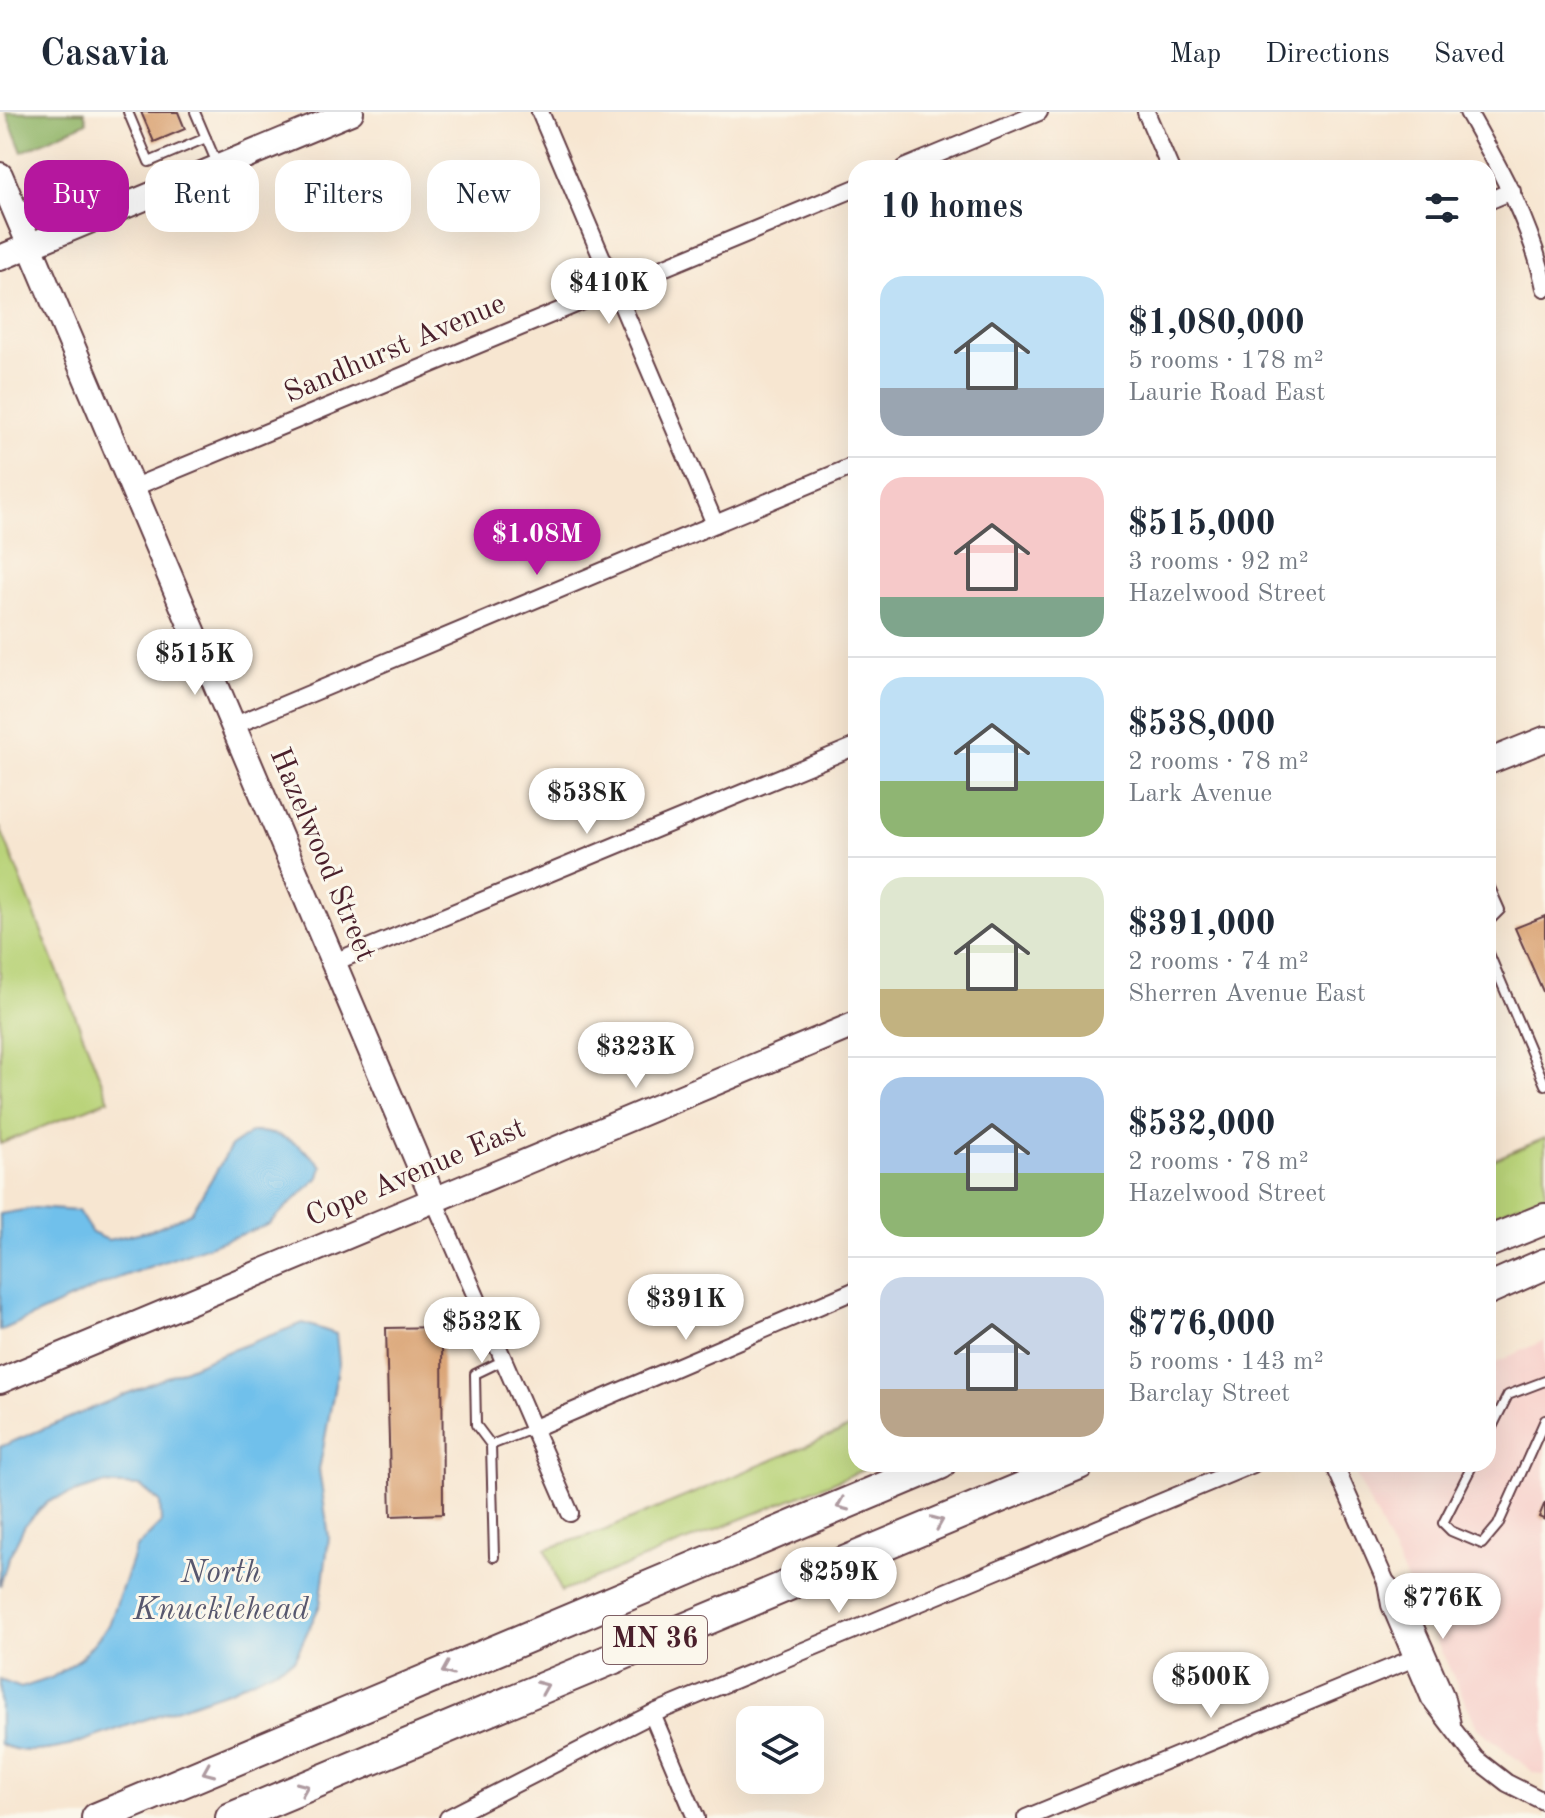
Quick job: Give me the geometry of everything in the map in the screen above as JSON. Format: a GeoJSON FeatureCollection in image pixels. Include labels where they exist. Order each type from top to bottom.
{"type":"FeatureCollection","features":[{"type":"Feature","properties":{"kind":"highway"},"geometry":{"type":"LineString","coordinates":[[1496,1239],[1545,1219]]}},
{"type":"Feature","properties":{"kind":"highway"},"geometry":{"type":"LineString","coordinates":[[1496,1285],[1545,1264]]}},
{"type":"Feature","properties":{"kind":"highway","name":"MN 36"},"geometry":{"type":"LineString","coordinates":[[97,1818],[921,1472]]}},
{"type":"Feature","properties":{"kind":"highway","name":"MN 36"},"geometry":{"type":"LineString","coordinates":[[231,1818],[1060,1472]]}},
{"type":"Feature","properties":{"kind":"street"},"geometry":{"type":"LineString","coordinates":[[235,160],[351,112]]}},
{"type":"Feature","properties":{"kind":"street"},"geometry":{"type":"LineString","coordinates":[[540,112],[715,524]]}},
{"type":"Feature","properties":{"kind":"street"},"geometry":{"type":"LineString","coordinates":[[923,160],[1039,112]]}},
{"type":"Feature","properties":{"kind":"street"},"geometry":{"type":"LineString","coordinates":[[1146,112],[1167,160]]}},
{"type":"Feature","properties":{"kind":"street"},"geometry":{"type":"LineString","coordinates":[[1468,112],[1495,160]]}},
{"type":"Feature","properties":{"kind":"street"},"geometry":{"type":"LineString","coordinates":[[1496,162],[1529,233],[1545,288]]}},
{"type":"Feature","properties":{"kind":"street","name":"Hazelwood Street"},"geometry":{"type":"LineString","coordinates":[[0,175],[332,963],[570,1513]]}},
{"type":"Feature","properties":{"kind":"street","name":"Sandhurst Avenue"},"geometry":{"type":"LineString","coordinates":[[132,488],[848,191]]}},
{"type":"Feature","properties":{"kind":"street"},"geometry":{"type":"LineString","coordinates":[[1496,198],[1512,191]]}},
{"type":"Feature","properties":{"kind":"street"},"geometry":{"type":"LineString","coordinates":[[0,258],[145,197]]}},
{"type":"Feature","properties":{"kind":"street"},"geometry":{"type":"LineString","coordinates":[[233,726],[848,468]]}},
{"type":"Feature","properties":{"kind":"street"},"geometry":{"type":"LineString","coordinates":[[1496,759],[1545,739]]}},
{"type":"Feature","properties":{"kind":"street"},"geometry":{"type":"LineString","coordinates":[[332,963],[848,749]]}},
{"type":"Feature","properties":{"kind":"street","name":"Cope Avenue East"},"geometry":{"type":"LineString","coordinates":[[0,1381],[848,1027]]}},
{"type":"Feature","properties":{"kind":"street"},"geometry":{"type":"LineString","coordinates":[[532,1429],[848,1293]]}},
{"type":"Feature","properties":{"kind":"street"},"geometry":{"type":"LineString","coordinates":[[448,1818],[652,1714],[1234,1472]]}},
{"type":"Feature","properties":{"kind":"street"},"geometry":{"type":"LineString","coordinates":[[1338,1472],[1386,1582],[1390,1605],[1430,1699],[1476,1759],[1507,1783],[1545,1802]]}},
{"type":"Feature","properties":{"kind":"street"},"geometry":{"type":"LineString","coordinates":[[1386,1582],[1403,1599],[1445,1695],[1453,1727]]}},
{"type":"Feature","properties":{"kind":"street"},"geometry":{"type":"LineString","coordinates":[[1026,1818],[1412,1659]]}},
{"type":"Feature","properties":{"kind":"street"},"geometry":{"type":"LineString","coordinates":[[652,1714],[696,1818]]}},
{"type":"Feature","properties":{"kind":"lane"},"geometry":{"type":"LineString","coordinates":[[128,112],[149,162],[206,138]]}},
{"type":"Feature","properties":{"kind":"lane"},"geometry":{"type":"LineString","coordinates":[[195,112],[215,160]]}},
{"type":"Feature","properties":{"kind":"lane"},"geometry":{"type":"LineString","coordinates":[[1496,970],[1545,1085]]}},
{"type":"Feature","properties":{"kind":"lane"},"geometry":{"type":"LineString","coordinates":[[494,1557],[491,1445],[476,1425],[475,1374],[502,1361]]}},
{"type":"Feature","properties":{"kind":"lane"},"geometry":{"type":"LineString","coordinates":[[1496,1419],[1508,1395],[1545,1381]]}},
{"type":"Feature","properties":{"kind":"lane"},"geometry":{"type":"LineString","coordinates":[[1469,1472],[1443,1523],[1451,1531],[1482,1544],[1498,1525],[1545,1420]]}},
{"type":"Feature","properties":{"kind":"lane"},"geometry":{"type":"LineString","coordinates":[[491,1445],[532,1429]]}},
{"type":"Feature","properties":{"kind":"shaded area"},"geometry":{"type":"Polygon","coordinates":[[[1545,1340],[1545,1775],[1533,1772],[1478,1728],[1355,1472],[1496,1472],[1496,1362],[1545,1340]]]}},
{"type":"Feature","properties":{"kind":"green space"},"geometry":{"type":"Polygon","coordinates":[[[6,112],[84,112],[87,122],[22,152],[6,112]]]}},
{"type":"Feature","properties":{"kind":"green space"},"geometry":{"type":"Polygon","coordinates":[[[0,827],[109,1100],[0,1144],[0,827]]]}},
{"type":"Feature","properties":{"kind":"green space"},"geometry":{"type":"Polygon","coordinates":[[[1545,1138],[1545,1194],[1496,1214],[1496,1159],[1545,1138]]]}},
{"type":"Feature","properties":{"kind":"green space"},"geometry":{"type":"Polygon","coordinates":[[[848,1428],[848,1472],[858,1472],[561,1592],[546,1549],[603,1531],[848,1428]]]}},
{"type":"Feature","properties":{"kind":"water"},"geometry":{"type":"Polygon","coordinates":[[[252,1132],[282,1137],[322,1166],[319,1177],[268,1225],[115,1279],[0,1331],[0,1214],[35,1208],[78,1211],[92,1233],[108,1240],[151,1230],[191,1213],[232,1145],[252,1132]]]}},
{"type":"Feature","properties":{"kind":"water","name":"North Knucklehead"},"geometry":{"type":"Polygon","coordinates":[[[303,1323],[336,1334],[339,1363],[319,1470],[329,1537],[320,1605],[294,1660],[230,1690],[69,1746],[26,1751],[0,1744],[0,1680],[21,1688],[51,1678],[81,1658],[109,1625],[136,1548],[161,1523],[160,1502],[140,1486],[103,1484],[48,1501],[25,1525],[8,1559],[0,1586],[0,1447],[303,1323]]]}},
{"type":"Feature","properties":{"kind":"building"},"geometry":{"type":"Polygon","coordinates":[[[141,112],[178,112],[185,129],[154,142],[141,112]]]}},
{"type":"Feature","properties":{"kind":"building"},"geometry":{"type":"Polygon","coordinates":[[[1545,916],[1545,996],[1515,928],[1545,916]]]}},
{"type":"Feature","properties":{"kind":"building"},"geometry":{"type":"Polygon","coordinates":[[[442,1327],[443,1514],[391,1516],[386,1328],[442,1327]]]}},
{"type":"Feature","properties":{"kind":"building"},"geometry":{"type":"Polygon","coordinates":[[[1545,1502],[1545,1520],[1539,1517],[1545,1502]]]}}]}
